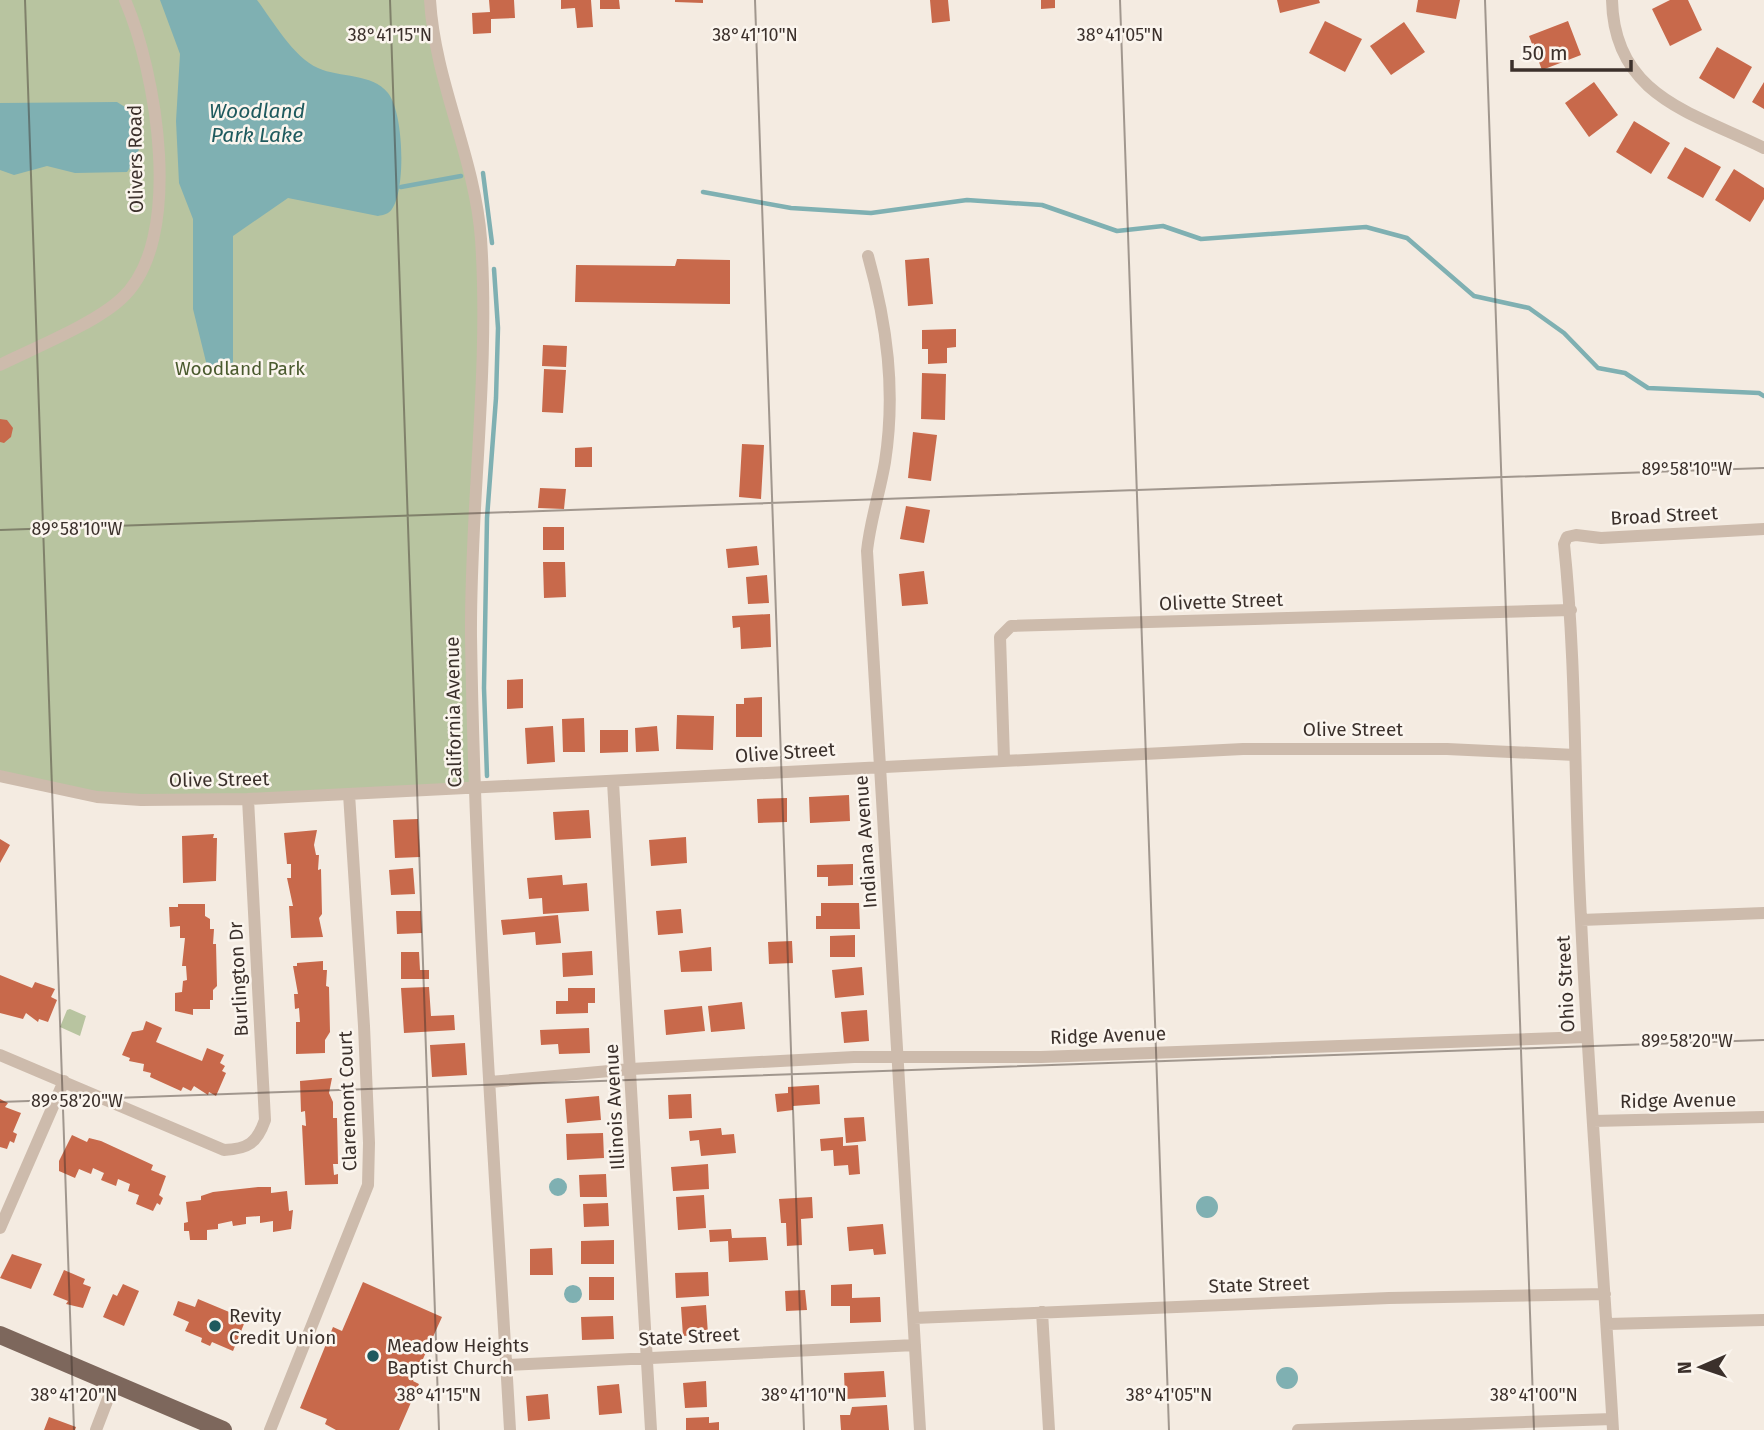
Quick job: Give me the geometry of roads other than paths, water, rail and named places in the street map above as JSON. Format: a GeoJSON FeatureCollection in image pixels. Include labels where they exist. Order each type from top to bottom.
{"type":"FeatureCollection","features":[{"type":"Feature","properties":{"kind":"main road"},"geometry":{"type":"LineString","coordinates":[[0,1335],[223,1430]]}},
{"type":"Feature","properties":{"kind":"street","name":"Olivers Road"},"geometry":{"type":"LineString","coordinates":[[0,365],[102,314],[138,281],[146,264],[158,211],[156,113],[145,60],[125,0]]}},
{"type":"Feature","properties":{"kind":"street","name":"California Avenue"},"geometry":{"type":"LineString","coordinates":[[430,0],[438,66],[469,165],[481,242],[482,375],[471,584],[473,790],[510,1430]]}},
{"type":"Feature","properties":{"kind":"street"},"geometry":{"type":"LineString","coordinates":[[1612,0],[1616,38],[1626,62],[1645,85],[1662,98],[1764,148]]}},
{"type":"Feature","properties":{"kind":"street","name":"Indiana Avenue"},"geometry":{"type":"LineString","coordinates":[[867,256],[880,302],[890,374],[890,419],[885,463],[867,551],[920,1430]]}},
{"type":"Feature","properties":{"kind":"street","name":"Broad Street"},"geometry":{"type":"LineString","coordinates":[[1567,537],[1576,535],[1601,538],[1764,529]]}},
{"type":"Feature","properties":{"kind":"street","name":"Ohio Street"},"geometry":{"type":"LineString","coordinates":[[1567,537],[1564,544],[1571,610],[1587,1037],[1613,1424]]}},
{"type":"Feature","properties":{"kind":"street","name":"Olivette Street"},"geometry":{"type":"LineString","coordinates":[[1004,759],[1000,637],[1011,626],[1571,610]]}},
{"type":"Feature","properties":{"kind":"street","name":"Olive Street"},"geometry":{"type":"LineString","coordinates":[[0,776],[97,797],[141,800],[248,799],[473,790],[1004,759],[1348,748],[1575,755]]}},
{"type":"Feature","properties":{"kind":"street","name":"Illinois Avenue"},"geometry":{"type":"LineString","coordinates":[[613,782],[651,1430]]}},
{"type":"Feature","properties":{"kind":"street","name":"Claremont Court"},"geometry":{"type":"LineString","coordinates":[[270,1430],[368,1185],[364,1036],[349,794]]}},
{"type":"Feature","properties":{"kind":"street","name":"Burlington Dr"},"geometry":{"type":"LineString","coordinates":[[64,1082],[224,1150],[243,1149],[259,1138],[265,1120],[248,799]]}},
{"type":"Feature","properties":{"kind":"street"},"geometry":{"type":"LineString","coordinates":[[1581,920],[1764,914]]}},
{"type":"Feature","properties":{"kind":"street","name":"Ridge Avenue"},"geometry":{"type":"LineString","coordinates":[[490,1082],[631,1069],[829,1058],[1054,1057],[1587,1037]]}},
{"type":"Feature","properties":{"kind":"street"},"geometry":{"type":"LineString","coordinates":[[0,1055],[64,1082],[0,1228]]}},
{"type":"Feature","properties":{"kind":"street","name":"Ridge Avenue"},"geometry":{"type":"LineString","coordinates":[[1593,1121],[1764,1117]]}},
{"type":"Feature","properties":{"kind":"street","name":"State Street"},"geometry":{"type":"LineString","coordinates":[[914,1318],[1389,1298],[1605,1294]]}},
{"type":"Feature","properties":{"kind":"street"},"geometry":{"type":"LineString","coordinates":[[1042,1312],[1049,1430]]}},
{"type":"Feature","properties":{"kind":"street"},"geometry":{"type":"LineString","coordinates":[[1607,1324],[1764,1320]]}},
{"type":"Feature","properties":{"kind":"street","name":"State Street"},"geometry":{"type":"LineString","coordinates":[[507,1365],[915,1345]]}},
{"type":"Feature","properties":{"kind":"street"},"geometry":{"type":"LineString","coordinates":[[96,1430],[114,1383]]}},
{"type":"Feature","properties":{"kind":"street"},"geometry":{"type":"LineString","coordinates":[[1298,1430],[1613,1424]]}},
{"type":"Feature","properties":{"kind":"water","name":"Woodland Park Lake"},"geometry":{"type":"Polygon","coordinates":[[[160,0],[257,0],[300,56],[318,68],[365,79],[381,87],[388,93],[397,117],[401,151],[400,185],[397,199],[389,212],[378,216],[288,198],[233,236],[233,373],[208,370],[193,309],[193,219],[179,183],[176,121],[180,54],[160,0]]]}},
{"type":"Feature","properties":{"kind":"water"},"geometry":{"type":"Polygon","coordinates":[[[117,102],[133,112],[140,136],[139,150],[127,172],[75,173],[47,166],[14,175],[0,170],[0,103],[117,102]]]}},
{"type":"Feature","properties":{"kind":"water"},"geometry":{"type":"Polygon","coordinates":[[[558,1178],[564,1181],[567,1187],[564,1193],[558,1196],[552,1193],[549,1187],[552,1181],[558,1178]]]}},
{"type":"Feature","properties":{"kind":"water"},"geometry":{"type":"Polygon","coordinates":[[[1207,1196],[1215,1199],[1218,1207],[1215,1215],[1207,1218],[1199,1215],[1196,1207],[1199,1199],[1207,1196]]]}},
{"type":"Feature","properties":{"kind":"water"},"geometry":{"type":"Polygon","coordinates":[[[573,1285],[579,1288],[582,1294],[579,1300],[573,1303],[567,1300],[564,1294],[567,1288],[573,1285]]]}},
{"type":"Feature","properties":{"kind":"water"},"geometry":{"type":"Polygon","coordinates":[[[1287,1367],[1295,1370],[1298,1378],[1295,1386],[1287,1389],[1279,1386],[1276,1378],[1279,1370],[1287,1367]]]}},
{"type":"Feature","properties":{"kind":"waterway"},"geometry":{"type":"LineString","coordinates":[[483,173],[492,243]]}},
{"type":"Feature","properties":{"kind":"waterway"},"geometry":{"type":"LineString","coordinates":[[401,187],[461,176]]}},
{"type":"Feature","properties":{"kind":"waterway"},"geometry":{"type":"LineString","coordinates":[[703,192],[791,208],[871,213],[967,200],[1042,205],[1117,231],[1163,226],[1201,239],[1366,227],[1407,238],[1474,296],[1529,308],[1564,333],[1598,368],[1625,373],[1648,388],[1759,393],[1764,396]]}},
{"type":"Feature","properties":{"kind":"waterway"},"geometry":{"type":"LineString","coordinates":[[487,776],[484,688],[487,518],[498,328],[494,269]]}},
{"type":"Feature","properties":{"kind":"place","name":"Revity Credit Union"},"geometry":{"type":"Point","coordinates":[215,1326]}},
{"type":"Feature","properties":{"kind":"place","name":"Meadow Heights Baptist Church"},"geometry":{"type":"Point","coordinates":[373,1356]}},
{"type":"Feature","properties":{"kind":"park label","name":"Woodland Park"},"geometry":{"type":"Point","coordinates":[240,368]}}]}
